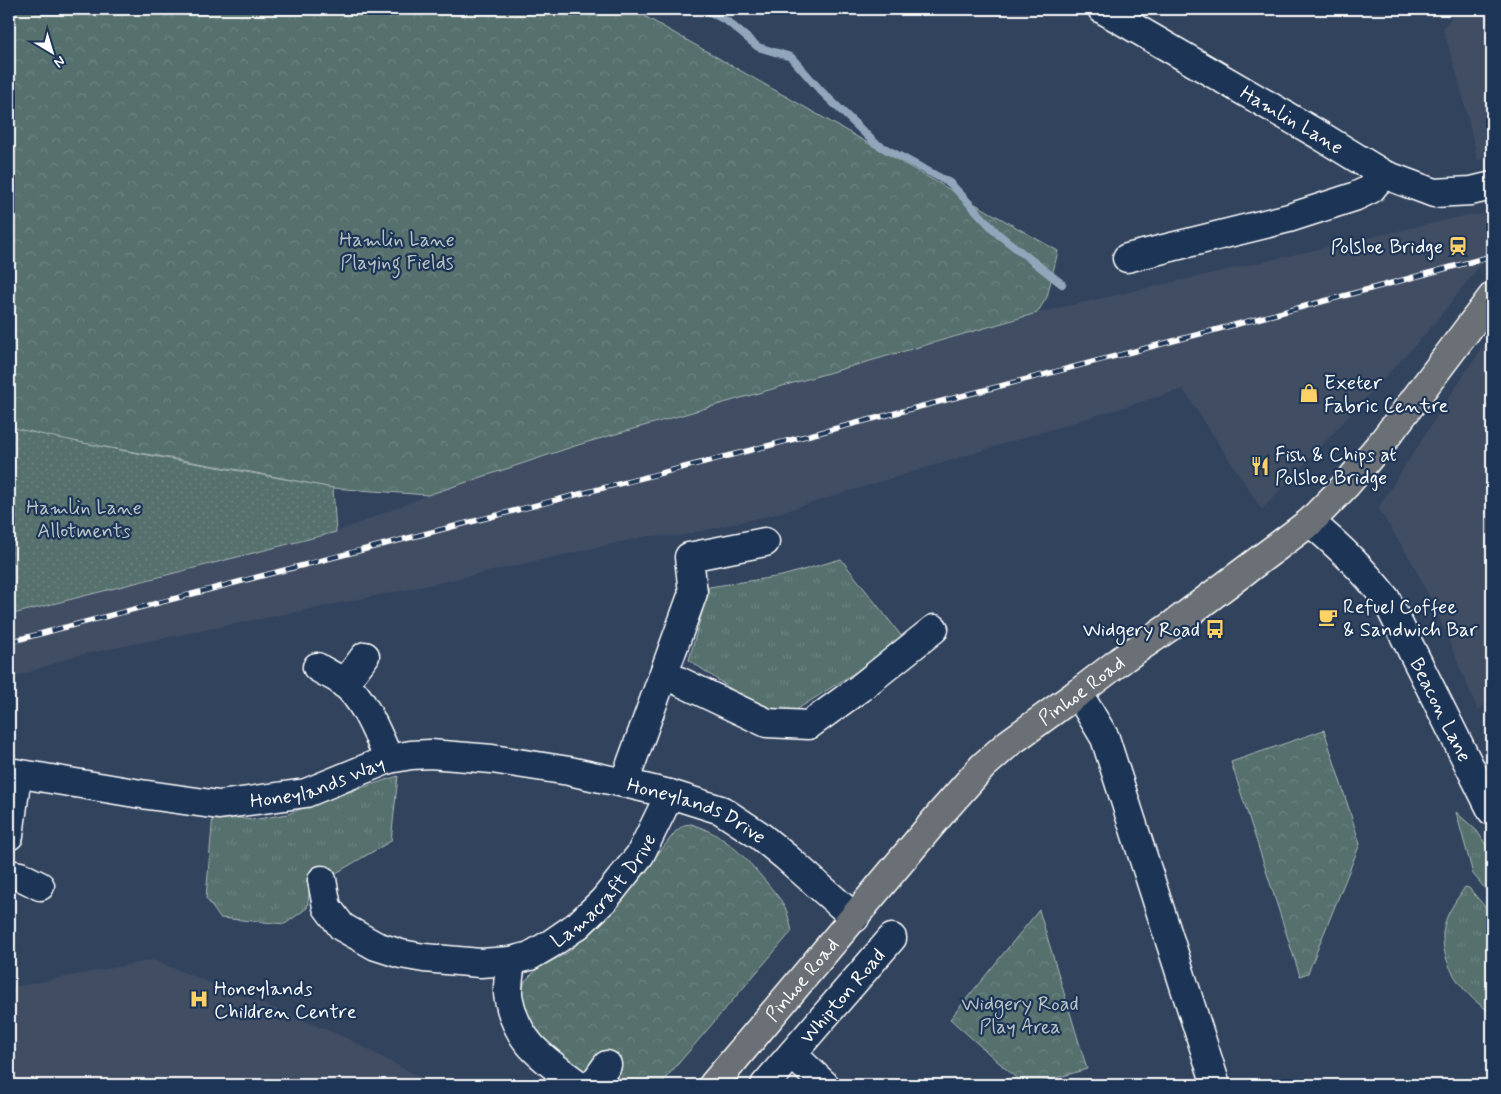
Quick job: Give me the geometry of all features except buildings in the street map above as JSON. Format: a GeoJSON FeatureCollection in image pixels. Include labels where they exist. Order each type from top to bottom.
{"type":"FeatureCollection","features":[{"type":"Feature","properties":{"kind":"main road","name":"Pinhoe Road"},"geometry":{"type":"LineString","coordinates":[[713,1085],[983,766],[1009,743],[1078,694],[1124,658],[1174,624],[1310,522],[1346,486],[1384,440],[1492,297]]}},
{"type":"Feature","properties":{"kind":"street","name":"Hamlin Lane"},"geometry":{"type":"LineString","coordinates":[[1102,9],[1383,174],[1434,193],[1471,191],[1492,186]]}},
{"type":"Feature","properties":{"kind":"street"},"geometry":{"type":"LineString","coordinates":[[1127,258],[1289,218],[1354,197],[1371,189],[1383,174]]}},
{"type":"Feature","properties":{"kind":"street","name":"Beacon Lane"},"geometry":{"type":"LineString","coordinates":[[1310,522],[1340,546],[1366,573],[1386,599],[1492,811]]}},
{"type":"Feature","properties":{"kind":"street","name":"Honeylands Drive"},"geometry":{"type":"LineString","coordinates":[[765,542],[690,557],[693,593],[624,783],[670,794],[720,810],[751,830],[786,857],[854,918]]}},
{"type":"Feature","properties":{"kind":"street"},"geometry":{"type":"LineString","coordinates":[[664,674],[768,722],[809,725],[860,688],[934,629]]}},
{"type":"Feature","properties":{"kind":"street"},"geometry":{"type":"LineString","coordinates":[[344,684],[366,656]]}},
{"type":"Feature","properties":{"kind":"street"},"geometry":{"type":"LineString","coordinates":[[317,668],[344,684],[355,695],[365,710],[389,759]]}},
{"type":"Feature","properties":{"kind":"street"},"geometry":{"type":"LineString","coordinates":[[1078,694],[1105,738],[1216,1085]]}},
{"type":"Feature","properties":{"kind":"street","name":"Honeylands Way"},"geometry":{"type":"LineString","coordinates":[[13,773],[141,794],[219,804],[306,793],[389,759],[430,754],[492,759],[569,771],[624,783]]}},
{"type":"Feature","properties":{"kind":"street"},"geometry":{"type":"LineString","coordinates":[[9,836],[13,773]]}},
{"type":"Feature","properties":{"kind":"street","name":"Lamacraft Drive"},"geometry":{"type":"LineString","coordinates":[[322,880],[327,907],[342,927],[376,946],[401,954],[424,958],[480,963],[511,961],[530,956],[552,943],[578,925],[604,900],[640,855],[670,794]]}},
{"type":"Feature","properties":{"kind":"street"},"geometry":{"type":"LineString","coordinates":[[9,874],[20,876],[40,886]]}},
{"type":"Feature","properties":{"kind":"street","name":"Whipton Road"},"geometry":{"type":"LineString","coordinates":[[765,1085],[892,938]]}},
{"type":"Feature","properties":{"kind":"street"},"geometry":{"type":"LineString","coordinates":[[511,961],[508,999],[525,1040],[540,1057],[579,1085]]}},
{"type":"Feature","properties":{"kind":"street","name":"Whipton Road"},"geometry":{"type":"LineString","coordinates":[[792,1054],[825,1085]]}},
{"type":"Feature","properties":{"kind":"shaded area"},"geometry":{"type":"Polygon","coordinates":[[[1458,9],[1492,9],[1492,153],[1478,161],[1459,82],[1443,28],[1458,9]]]}},
{"type":"Feature","properties":{"kind":"shaded area"},"geometry":{"type":"Polygon","coordinates":[[[1487,214],[1492,216],[1492,250],[1429,330],[1262,510],[1183,389],[772,515],[679,536],[648,536],[420,587],[75,656],[9,679],[9,615],[336,532],[428,495],[581,444],[1037,313],[1468,215],[1487,214]]]}},
{"type":"Feature","properties":{"kind":"shaded area"},"geometry":{"type":"Polygon","coordinates":[[[1492,334],[1492,697],[1478,711],[1439,617],[1413,564],[1378,508],[1492,334]]]}},
{"type":"Feature","properties":{"kind":"shaded area"},"geometry":{"type":"Polygon","coordinates":[[[153,960],[345,1037],[434,1085],[9,1085],[9,988],[153,960]]]}},
{"type":"Feature","properties":{"kind":"green space","name":"Hamlin Lane Playing Fields"},"geometry":{"type":"Polygon","coordinates":[[[9,9],[632,9],[1058,251],[1047,297],[1037,313],[581,444],[428,495],[332,488],[59,439],[9,427],[9,9]]]}},
{"type":"Feature","properties":{"kind":"green space","name":"Hamlin Lane Allotments"},"geometry":{"type":"Polygon","coordinates":[[[9,427],[130,452],[333,488],[336,532],[9,615],[9,427]]]}},
{"type":"Feature","properties":{"kind":"green space"},"geometry":{"type":"Polygon","coordinates":[[[841,559],[903,638],[857,671],[796,710],[775,711],[744,698],[689,660],[709,587],[782,576],[841,559]]]}},
{"type":"Feature","properties":{"kind":"green space"},"geometry":{"type":"Polygon","coordinates":[[[1324,730],[1360,844],[1308,973],[1300,976],[1231,762],[1324,730]]]}},
{"type":"Feature","properties":{"kind":"green space"},"geometry":{"type":"Polygon","coordinates":[[[398,776],[391,841],[331,876],[311,880],[307,908],[285,924],[220,918],[206,898],[213,814],[252,820],[288,814],[398,776]]]}},
{"type":"Feature","properties":{"kind":"green space"},"geometry":{"type":"Polygon","coordinates":[[[1456,812],[1477,831],[1492,854],[1492,897],[1473,874],[1456,812]]]}},
{"type":"Feature","properties":{"kind":"green space"},"geometry":{"type":"Polygon","coordinates":[[[691,824],[715,834],[751,864],[783,904],[792,931],[660,1085],[573,1085],[567,1070],[553,1046],[541,1040],[529,1028],[521,996],[525,981],[537,969],[567,953],[616,908],[676,831],[684,825],[691,824]]]}},
{"type":"Feature","properties":{"kind":"green space"},"geometry":{"type":"Polygon","coordinates":[[[1465,887],[1469,888],[1492,915],[1492,1013],[1464,989],[1451,969],[1443,945],[1446,921],[1465,887]]]}},
{"type":"Feature","properties":{"kind":"green space","name":"Widgery Road Play Area"},"geometry":{"type":"Polygon","coordinates":[[[1039,910],[1087,1069],[1032,1085],[1024,1085],[950,1019],[1039,910]]]}},
{"type":"Feature","properties":{"kind":"waterway"},"geometry":{"type":"LineString","coordinates":[[704,9],[727,21],[758,47],[791,57],[821,91],[875,143],[950,183],[998,234],[1062,284]]}},
{"type":"Feature","properties":{"kind":"railway"},"geometry":{"type":"LineString","coordinates":[[9,642],[1307,306],[1492,256]]}},
{"type":"Feature","properties":{"kind":"place","name":"Polsloe Bridge"},"geometry":{"type":"Point","coordinates":[1458,246]}},
{"type":"Feature","properties":{"kind":"place","name":"Exeter Fabric Centre"},"geometry":{"type":"Point","coordinates":[1309,393]}},
{"type":"Feature","properties":{"kind":"place","name":"Fish & Chips at Polsloe Bridge"},"geometry":{"type":"Point","coordinates":[1260,466]}},
{"type":"Feature","properties":{"kind":"place","name":"Refuel Coffee & Sandwich Bar"},"geometry":{"type":"Point","coordinates":[1328,617]}},
{"type":"Feature","properties":{"kind":"place","name":"Widgery Road"},"geometry":{"type":"Point","coordinates":[1215,629]}},
{"type":"Feature","properties":{"kind":"place","name":"Honeylands Children Centre"},"geometry":{"type":"Point","coordinates":[199,999]}}]}
